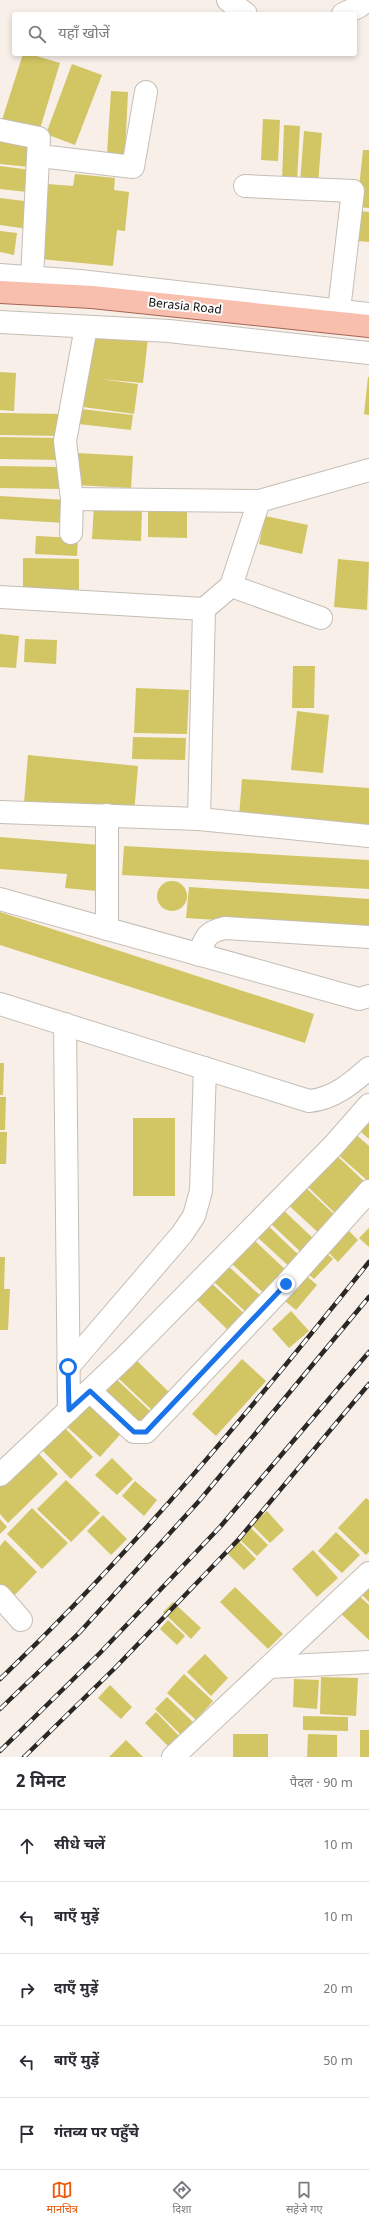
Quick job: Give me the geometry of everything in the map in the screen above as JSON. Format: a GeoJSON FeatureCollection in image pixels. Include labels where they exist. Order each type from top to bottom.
{"type":"FeatureCollection","features":[{"type":"Feature","properties":{"kind":"main road","name":"Berasia Road"},"geometry":{"type":"LineString","coordinates":[[0,292],[92,297],[369,326]]}},
{"type":"Feature","properties":{"kind":"street"},"geometry":{"type":"LineString","coordinates":[[228,0],[243,12]]}},
{"type":"Feature","properties":{"kind":"street"},"geometry":{"type":"LineString","coordinates":[[40,156],[133,167],[146,92]]}},
{"type":"Feature","properties":{"kind":"street"},"geometry":{"type":"LineString","coordinates":[[0,130],[40,138],[32,278]]}},
{"type":"Feature","properties":{"kind":"street"},"geometry":{"type":"LineString","coordinates":[[244,186],[353,191],[339,310]]}},
{"type":"Feature","properties":{"kind":"street"},"geometry":{"type":"LineString","coordinates":[[0,275],[80,281],[187,295],[369,314]]}},
{"type":"Feature","properties":{"kind":"street"},"geometry":{"type":"LineString","coordinates":[[0,322],[169,331],[369,353]]}},
{"type":"Feature","properties":{"kind":"street"},"geometry":{"type":"LineString","coordinates":[[71,533],[72,499],[65,440],[86,327]]}},
{"type":"Feature","properties":{"kind":"street"},"geometry":{"type":"LineString","coordinates":[[72,499],[259,501],[369,470]]}},
{"type":"Feature","properties":{"kind":"street"},"geometry":{"type":"LineString","coordinates":[[0,597],[204,609],[230,586],[259,501]]}},
{"type":"Feature","properties":{"kind":"street"},"geometry":{"type":"LineString","coordinates":[[230,586],[321,618]]}},
{"type":"Feature","properties":{"kind":"street"},"geometry":{"type":"LineString","coordinates":[[199,819],[204,609]]}},
{"type":"Feature","properties":{"kind":"street"},"geometry":{"type":"LineString","coordinates":[[0,812],[199,819],[369,836]]}},
{"type":"Feature","properties":{"kind":"street"},"geometry":{"type":"LineString","coordinates":[[107,816],[107,929]]}},
{"type":"Feature","properties":{"kind":"street"},"geometry":{"type":"LineString","coordinates":[[0,899],[359,999],[369,996]]}},
{"type":"Feature","properties":{"kind":"street"},"geometry":{"type":"LineString","coordinates":[[199,955],[204,940],[212,931],[225,928],[369,937]]}},
{"type":"Feature","properties":{"kind":"street"},"geometry":{"type":"LineString","coordinates":[[0,1004],[309,1100],[322,1100],[339,1092],[369,1068]]}},
{"type":"Feature","properties":{"kind":"street"},"geometry":{"type":"LineString","coordinates":[[65,1024],[69,1410]]}},
{"type":"Feature","properties":{"kind":"street"},"geometry":{"type":"LineString","coordinates":[[68,1367],[182,1234],[194,1216],[201,1191],[205,1068]]}},
{"type":"Feature","properties":{"kind":"street"},"geometry":{"type":"LineString","coordinates":[[0,1475],[90,1391],[333,1146],[369,1105]]}},
{"type":"Feature","properties":{"kind":"street"},"geometry":{"type":"LineString","coordinates":[[90,1391],[134,1432],[146,1432],[286,1284],[369,1191]]}},
{"type":"Feature","properties":{"kind":"street"},"geometry":{"type":"LineString","coordinates":[[173,1757],[369,1573]]}},
{"type":"Feature","properties":{"kind":"street"},"geometry":{"type":"LineString","coordinates":[[2,1601],[21,1620]]}},
{"type":"Feature","properties":{"kind":"street"},"geometry":{"type":"LineString","coordinates":[[269,1667],[369,1662]]}},
{"type":"Feature","properties":{"kind":"building"},"geometry":{"type":"Polygon","coordinates":[[[22,56],[37,56],[60,63],[39,132],[2,120],[22,56]]]}},
{"type":"Feature","properties":{"kind":"building"},"geometry":{"type":"Polygon","coordinates":[[[72,64],[102,75],[75,145],[46,134],[72,64]]]}},
{"type":"Feature","properties":{"kind":"building"},"geometry":{"type":"Polygon","coordinates":[[[111,91],[128,92],[125,155],[107,154],[111,91]]]}},
{"type":"Feature","properties":{"kind":"building"},"geometry":{"type":"Polygon","coordinates":[[[263,119],[280,120],[278,161],[261,160],[263,119]]]}},
{"type":"Feature","properties":{"kind":"building"},"geometry":{"type":"Polygon","coordinates":[[[284,125],[300,126],[297,181],[282,181],[284,125]]]}},
{"type":"Feature","properties":{"kind":"building"},"geometry":{"type":"Polygon","coordinates":[[[304,131],[322,133],[318,184],[300,183],[304,131]]]}},
{"type":"Feature","properties":{"kind":"building"},"geometry":{"type":"Polygon","coordinates":[[[0,139],[32,143],[29,167],[0,164],[0,139]]]}},
{"type":"Feature","properties":{"kind":"building"},"geometry":{"type":"Polygon","coordinates":[[[363,150],[369,150],[369,208],[357,207],[363,150]]]}},
{"type":"Feature","properties":{"kind":"building"},"geometry":{"type":"Polygon","coordinates":[[[0,166],[31,170],[27,192],[0,189],[0,166]]]}},
{"type":"Feature","properties":{"kind":"building"},"geometry":{"type":"Polygon","coordinates":[[[75,174],[115,178],[114,190],[129,192],[125,231],[117,230],[113,266],[40,259],[47,184],[73,186],[75,174]]]}},
{"type":"Feature","properties":{"kind":"building"},"geometry":{"type":"Polygon","coordinates":[[[0,198],[32,202],[28,229],[0,225],[0,198]]]}},
{"type":"Feature","properties":{"kind":"building"},"geometry":{"type":"Polygon","coordinates":[[[360,211],[369,212],[369,242],[357,241],[360,211]]]}},
{"type":"Feature","properties":{"kind":"building"},"geometry":{"type":"Polygon","coordinates":[[[0,231],[17,233],[14,255],[0,252],[0,231]]]}},
{"type":"Feature","properties":{"kind":"building"},"geometry":{"type":"Polygon","coordinates":[[[93,332],[148,338],[143,383],[99,379],[138,384],[134,414],[83,407],[87,377],[89,378],[93,332]]]}},
{"type":"Feature","properties":{"kind":"building"},"geometry":{"type":"Polygon","coordinates":[[[0,372],[16,373],[14,411],[0,410],[0,372]]]}},
{"type":"Feature","properties":{"kind":"building"},"geometry":{"type":"Polygon","coordinates":[[[369,377],[369,415],[364,414],[369,377]]]}},
{"type":"Feature","properties":{"kind":"building"},"geometry":{"type":"Polygon","coordinates":[[[81,409],[133,415],[131,430],[79,424],[81,409]]]}},
{"type":"Feature","properties":{"kind":"building"},"geometry":{"type":"Polygon","coordinates":[[[0,413],[63,414],[63,436],[0,435],[0,413]]]}},
{"type":"Feature","properties":{"kind":"building"},"geometry":{"type":"Polygon","coordinates":[[[0,437],[62,438],[61,460],[0,459],[0,437]]]}},
{"type":"Feature","properties":{"kind":"building"},"geometry":{"type":"Polygon","coordinates":[[[76,453],[133,456],[131,488],[74,485],[76,453]]]}},
{"type":"Feature","properties":{"kind":"building"},"geometry":{"type":"Polygon","coordinates":[[[0,466],[60,467],[59,489],[0,488],[0,466]]]}},
{"type":"Feature","properties":{"kind":"building"},"geometry":{"type":"Polygon","coordinates":[[[0,496],[66,500],[65,523],[0,519],[0,496]]]}},
{"type":"Feature","properties":{"kind":"building"},"geometry":{"type":"Polygon","coordinates":[[[94,506],[142,508],[141,541],[92,539],[94,506]]]}},
{"type":"Feature","properties":{"kind":"building"},"geometry":{"type":"Polygon","coordinates":[[[148,508],[187,509],[187,538],[148,537],[148,508]]]}},
{"type":"Feature","properties":{"kind":"building"},"geometry":{"type":"Polygon","coordinates":[[[265,516],[308,525],[302,554],[259,544],[265,516]]]}},
{"type":"Feature","properties":{"kind":"building"},"geometry":{"type":"Polygon","coordinates":[[[36,536],[78,538],[77,556],[35,554],[36,536]]]}},
{"type":"Feature","properties":{"kind":"building"},"geometry":{"type":"Polygon","coordinates":[[[23,558],[79,559],[79,592],[23,592],[23,558]]]}},
{"type":"Feature","properties":{"kind":"building"},"geometry":{"type":"Polygon","coordinates":[[[338,559],[369,562],[367,610],[334,607],[338,559]]]}},
{"type":"Feature","properties":{"kind":"building"},"geometry":{"type":"Polygon","coordinates":[[[0,634],[19,636],[16,668],[0,667],[0,634]]]}},
{"type":"Feature","properties":{"kind":"building"},"geometry":{"type":"Polygon","coordinates":[[[25,639],[57,640],[56,664],[24,662],[25,639]]]}},
{"type":"Feature","properties":{"kind":"building"},"geometry":{"type":"Polygon","coordinates":[[[293,666],[315,666],[314,708],[292,708],[293,666]]]}},
{"type":"Feature","properties":{"kind":"building"},"geometry":{"type":"Polygon","coordinates":[[[136,688],[189,690],[187,734],[134,733],[136,688]]]}},
{"type":"Feature","properties":{"kind":"building"},"geometry":{"type":"Polygon","coordinates":[[[297,711],[329,715],[323,773],[291,770],[297,711]]]}},
{"type":"Feature","properties":{"kind":"building"},"geometry":{"type":"Polygon","coordinates":[[[133,737],[186,738],[185,760],[132,759],[133,737]]]}},
{"type":"Feature","properties":{"kind":"building"},"geometry":{"type":"Polygon","coordinates":[[[28,755],[138,766],[134,814],[24,803],[28,755]]]}},
{"type":"Feature","properties":{"kind":"building"},"geometry":{"type":"Polygon","coordinates":[[[242,779],[369,788],[369,826],[239,817],[242,779]]]}},
{"type":"Feature","properties":{"kind":"building"},"geometry":{"type":"Polygon","coordinates":[[[0,837],[100,845],[97,891],[65,888],[67,874],[0,869],[0,837]]]}},
{"type":"Feature","properties":{"kind":"building"},"geometry":{"type":"Polygon","coordinates":[[[124,846],[369,860],[369,889],[122,875],[124,846]]]}},
{"type":"Feature","properties":{"kind":"building"},"geometry":{"type":"Polygon","coordinates":[[[172,881],[183,885],[187,896],[183,907],[172,911],[161,907],[157,896],[161,885],[172,881]]]}},
{"type":"Feature","properties":{"kind":"building"},"geometry":{"type":"Polygon","coordinates":[[[189,887],[369,899],[369,930],[186,918],[189,887]]]}},
{"type":"Feature","properties":{"kind":"building"},"geometry":{"type":"Polygon","coordinates":[[[0,912],[314,1014],[305,1043],[0,945],[0,912]]]}},
{"type":"Feature","properties":{"kind":"building"},"geometry":{"type":"Polygon","coordinates":[[[0,1063],[4,1063],[3,1095],[0,1095],[0,1063]]]}},
{"type":"Feature","properties":{"kind":"building"},"geometry":{"type":"Polygon","coordinates":[[[0,1097],[6,1097],[5,1130],[0,1130],[0,1097]]]}},
{"type":"Feature","properties":{"kind":"building"},"geometry":{"type":"Polygon","coordinates":[[[369,1111],[369,1139],[355,1127],[369,1111]]]}},
{"type":"Feature","properties":{"kind":"building"},"geometry":{"type":"Polygon","coordinates":[[[133,1118],[175,1118],[175,1196],[133,1196],[133,1118]]]}},
{"type":"Feature","properties":{"kind":"building"},"geometry":{"type":"Polygon","coordinates":[[[0,1132],[7,1132],[6,1164],[0,1164],[0,1132]]]}},
{"type":"Feature","properties":{"kind":"building"},"geometry":{"type":"Polygon","coordinates":[[[353,1132],[369,1146],[369,1182],[335,1152],[353,1132]]]}},
{"type":"Feature","properties":{"kind":"building"},"geometry":{"type":"Polygon","coordinates":[[[333,1152],[369,1186],[340,1218],[304,1183],[333,1152]]]}},
{"type":"Feature","properties":{"kind":"building"},"geometry":{"type":"Polygon","coordinates":[[[302,1184],[340,1220],[323,1237],[285,1202],[302,1184]]]}},
{"type":"Feature","properties":{"kind":"building"},"geometry":{"type":"Polygon","coordinates":[[[279,1206],[317,1242],[305,1256],[267,1220],[279,1206]]]}},
{"type":"Feature","properties":{"kind":"building"},"geometry":{"type":"Polygon","coordinates":[[[265,1223],[303,1259],[293,1270],[254,1234],[265,1223]]]}},
{"type":"Feature","properties":{"kind":"building"},"geometry":{"type":"Polygon","coordinates":[[[344,1226],[358,1240],[338,1262],[323,1247],[344,1226]]]}},
{"type":"Feature","properties":{"kind":"building"},"geometry":{"type":"Polygon","coordinates":[[[369,1228],[369,1247],[359,1238],[369,1228]]]}},
{"type":"Feature","properties":{"kind":"building"},"geometry":{"type":"Polygon","coordinates":[[[252,1238],[292,1276],[270,1299],[230,1262],[252,1238]]]}},
{"type":"Feature","properties":{"kind":"building"},"geometry":{"type":"Polygon","coordinates":[[[320,1247],[333,1259],[314,1279],[301,1268],[320,1247]]]}},
{"type":"Feature","properties":{"kind":"building"},"geometry":{"type":"Polygon","coordinates":[[[0,1257],[5,1257],[4,1289],[10,1289],[8,1330],[0,1330],[0,1257]]]}},
{"type":"Feature","properties":{"kind":"building"},"geometry":{"type":"Polygon","coordinates":[[[226,1264],[265,1300],[250,1316],[212,1280],[226,1264]]]}},
{"type":"Feature","properties":{"kind":"building"},"geometry":{"type":"Polygon","coordinates":[[[302,1272],[317,1285],[296,1310],[280,1297],[302,1272]]]}},
{"type":"Feature","properties":{"kind":"building"},"geometry":{"type":"Polygon","coordinates":[[[209,1281],[248,1317],[232,1334],[194,1297],[209,1281]]]}},
{"type":"Feature","properties":{"kind":"building"},"geometry":{"type":"Polygon","coordinates":[[[291,1311],[309,1331],[289,1348],[272,1329],[291,1311]]]}},
{"type":"Feature","properties":{"kind":"building"},"geometry":{"type":"Polygon","coordinates":[[[132,1356],[172,1395],[155,1413],[114,1374],[132,1356]]]}},
{"type":"Feature","properties":{"kind":"building"},"geometry":{"type":"Polygon","coordinates":[[[242,1359],[266,1381],[216,1436],[192,1414],[242,1359]]]}},
{"type":"Feature","properties":{"kind":"building"},"geometry":{"type":"Polygon","coordinates":[[[112,1375],[151,1412],[134,1429],[96,1393],[112,1375]]]}},
{"type":"Feature","properties":{"kind":"building"},"geometry":{"type":"Polygon","coordinates":[[[92,1395],[126,1428],[100,1457],[64,1424],[92,1395]]]}},
{"type":"Feature","properties":{"kind":"building"},"geometry":{"type":"Polygon","coordinates":[[[61,1424],[93,1457],[71,1479],[39,1447],[61,1424]]]}},
{"type":"Feature","properties":{"kind":"building"},"geometry":{"type":"Polygon","coordinates":[[[36,1451],[58,1474],[8,1523],[0,1514],[0,1486],[36,1451]]]}},
{"type":"Feature","properties":{"kind":"building"},"geometry":{"type":"Polygon","coordinates":[[[112,1458],[133,1479],[117,1495],[95,1475],[112,1458]]]}},
{"type":"Feature","properties":{"kind":"building"},"geometry":{"type":"Polygon","coordinates":[[[66,1480],[100,1513],[71,1542],[37,1509],[66,1480]]]}},
{"type":"Feature","properties":{"kind":"building"},"geometry":{"type":"Polygon","coordinates":[[[135,1481],[157,1500],[144,1516],[122,1496],[135,1481]]]}},
{"type":"Feature","properties":{"kind":"building"},"geometry":{"type":"Polygon","coordinates":[[[366,1498],[369,1500],[369,1552],[366,1555],[338,1528],[366,1498]]]}},
{"type":"Feature","properties":{"kind":"building"},"geometry":{"type":"Polygon","coordinates":[[[32,1508],[68,1543],[42,1569],[7,1534],[32,1508]]]}},
{"type":"Feature","properties":{"kind":"building"},"geometry":{"type":"Polygon","coordinates":[[[267,1511],[284,1530],[270,1543],[252,1525],[267,1511]]]}},
{"type":"Feature","properties":{"kind":"building"},"geometry":{"type":"Polygon","coordinates":[[[103,1515],[127,1539],[111,1555],[87,1531],[103,1515]]]}},
{"type":"Feature","properties":{"kind":"building"},"geometry":{"type":"Polygon","coordinates":[[[0,1519],[7,1527],[0,1534],[0,1519]]]}},
{"type":"Feature","properties":{"kind":"building"},"geometry":{"type":"Polygon","coordinates":[[[250,1527],[268,1545],[257,1556],[239,1539],[250,1527]]]}},
{"type":"Feature","properties":{"kind":"building"},"geometry":{"type":"Polygon","coordinates":[[[336,1532],[360,1555],[342,1573],[318,1551],[336,1532]]]}},
{"type":"Feature","properties":{"kind":"building"},"geometry":{"type":"Polygon","coordinates":[[[5,1540],[37,1572],[9,1601],[0,1592],[0,1546],[5,1540]]]}},
{"type":"Feature","properties":{"kind":"building"},"geometry":{"type":"Polygon","coordinates":[[[239,1541],[256,1559],[244,1570],[227,1553],[239,1541]]]}},
{"type":"Feature","properties":{"kind":"building"},"geometry":{"type":"Polygon","coordinates":[[[313,1550],[338,1578],[317,1597],[292,1569],[313,1550]]]}},
{"type":"Feature","properties":{"kind":"building"},"geometry":{"type":"Polygon","coordinates":[[[369,1579],[369,1602],[358,1591],[369,1579]]]}},
{"type":"Feature","properties":{"kind":"building"},"geometry":{"type":"Polygon","coordinates":[[[235,1587],[283,1634],[268,1649],[220,1602],[235,1587]]]}},
{"type":"Feature","properties":{"kind":"building"},"geometry":{"type":"Polygon","coordinates":[[[354,1591],[369,1605],[369,1640],[337,1610],[354,1591]]]}},
{"type":"Feature","properties":{"kind":"building"},"geometry":{"type":"Polygon","coordinates":[[[173,1602],[201,1628],[191,1639],[163,1612],[173,1602]]]}},
{"type":"Feature","properties":{"kind":"building"},"geometry":{"type":"Polygon","coordinates":[[[168,1620],[185,1636],[177,1645],[160,1629],[168,1620]]]}},
{"type":"Feature","properties":{"kind":"building"},"geometry":{"type":"Polygon","coordinates":[[[205,1654],[228,1678],[211,1696],[187,1672],[205,1654]]]}},
{"type":"Feature","properties":{"kind":"building"},"geometry":{"type":"Polygon","coordinates":[[[184,1674],[213,1701],[196,1720],[167,1693],[184,1674]]]}},
{"type":"Feature","properties":{"kind":"building"},"geometry":{"type":"Polygon","coordinates":[[[321,1677],[358,1678],[356,1716],[320,1714],[321,1677]]]}},
{"type":"Feature","properties":{"kind":"building"},"geometry":{"type":"Polygon","coordinates":[[[294,1679],[319,1680],[317,1709],[293,1707],[294,1679]]]}},
{"type":"Feature","properties":{"kind":"building"},"geometry":{"type":"Polygon","coordinates":[[[110,1685],[132,1707],[121,1719],[98,1698],[110,1685]]]}},
{"type":"Feature","properties":{"kind":"building"},"geometry":{"type":"Polygon","coordinates":[[[167,1697],[193,1722],[181,1735],[155,1709],[167,1697]]]}},
{"type":"Feature","properties":{"kind":"building"},"geometry":{"type":"Polygon","coordinates":[[[156,1712],[180,1737],[170,1748],[145,1723],[156,1712]]]}},
{"type":"Feature","properties":{"kind":"building"},"geometry":{"type":"Polygon","coordinates":[[[303,1716],[348,1717],[348,1731],[303,1730],[303,1716]]]}},
{"type":"Feature","properties":{"kind":"building"},"geometry":{"type":"Polygon","coordinates":[[[360,1730],[369,1730],[369,1757],[360,1757],[360,1730]]]}},
{"type":"Feature","properties":{"kind":"building"},"geometry":{"type":"Polygon","coordinates":[[[233,1734],[268,1734],[268,1757],[233,1757],[233,1734]]]}},
{"type":"Feature","properties":{"kind":"building"},"geometry":{"type":"Polygon","coordinates":[[[308,1734],[337,1735],[337,1757],[307,1757],[308,1734]]]}},
{"type":"Feature","properties":{"kind":"building"},"geometry":{"type":"Polygon","coordinates":[[[126,1740],[143,1757],[109,1757],[126,1740]]]}},
{"type":"Feature","properties":{"kind":"railway"},"geometry":{"type":"LineString","coordinates":[[0,1679],[50,1630],[145,1529],[237,1424],[369,1262]]}},
{"type":"Feature","properties":{"kind":"railway"},"geometry":{"type":"LineString","coordinates":[[0,1709],[79,1633],[200,1500],[369,1297]]}},
{"type":"Feature","properties":{"kind":"railway"},"geometry":{"type":"LineString","coordinates":[[0,1751],[99,1654],[220,1527],[369,1352]]}},
{"type":"Feature","properties":{"kind":"railway"},"geometry":{"type":"LineString","coordinates":[[24,1757],[116,1667],[238,1540],[369,1384]]}},
{"type":"Feature","properties":{"kind":"route"},"geometry":{"type":"LineString","coordinates":[[68,1367],[69,1410],[90,1391],[134,1432],[146,1432],[286,1284]]}}]}
